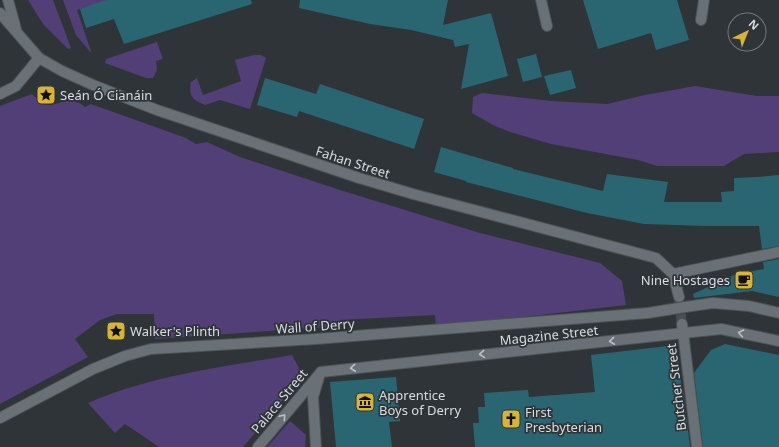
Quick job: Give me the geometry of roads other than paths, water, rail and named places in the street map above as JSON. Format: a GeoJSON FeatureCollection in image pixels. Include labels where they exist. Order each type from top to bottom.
{"type":"FeatureCollection","features":[{"type":"Feature","properties":{"kind":"street","name":"Fahan Street"},"geometry":{"type":"LineString","coordinates":[[8,0],[17,32]]}},
{"type":"Feature","properties":{"kind":"street"},"geometry":{"type":"LineString","coordinates":[[541,0],[547,26]]}},
{"type":"Feature","properties":{"kind":"street"},"geometry":{"type":"LineString","coordinates":[[701,20],[704,0]]}},
{"type":"Feature","properties":{"kind":"street","name":"Fahan Street"},"geometry":{"type":"LineString","coordinates":[[0,13],[39,58],[62,71],[93,85],[157,110],[367,180],[420,196],[656,258],[673,274]]}},
{"type":"Feature","properties":{"kind":"street"},"geometry":{"type":"LineString","coordinates":[[0,94],[16,86],[39,58]]}},
{"type":"Feature","properties":{"kind":"street"},"geometry":{"type":"LineString","coordinates":[[679,297],[673,274],[779,252]]}},
{"type":"Feature","properties":{"kind":"street","name":"Wall of Derry"},"geometry":{"type":"LineString","coordinates":[[0,418],[93,369],[125,356],[150,349],[316,339],[648,312],[713,303],[749,306],[779,313]]}},
{"type":"Feature","properties":{"kind":"street","name":"Magazine Street"},"geometry":{"type":"LineString","coordinates":[[321,372],[683,329],[721,329],[779,341]]}},
{"type":"Feature","properties":{"kind":"street","name":"Butcher Street"},"geometry":{"type":"LineString","coordinates":[[683,329],[696,447]]}},
{"type":"Feature","properties":{"kind":"street"},"geometry":{"type":"LineString","coordinates":[[316,447],[313,396],[321,372]]}},
{"type":"Feature","properties":{"kind":"street","name":"Palace Street"},"geometry":{"type":"LineString","coordinates":[[258,447],[321,372]]}},
{"type":"Feature","properties":{"kind":"tunnel"},"geometry":{"type":"LineString","coordinates":[[679,299],[682,324]]}},
{"type":"Feature","properties":{"kind":"place","name":"Seán Ó Cianáin"},"geometry":{"type":"Point","coordinates":[46,95]}},
{"type":"Feature","properties":{"kind":"place","name":"Nine Hostages"},"geometry":{"type":"Point","coordinates":[744,280]}},
{"type":"Feature","properties":{"kind":"place","name":"Walker's Plinth"},"geometry":{"type":"Point","coordinates":[116,331]}},
{"type":"Feature","properties":{"kind":"place","name":"Apprentice Boys of Derry"},"geometry":{"type":"Point","coordinates":[365,402]}},
{"type":"Feature","properties":{"kind":"place","name":"First Presbyterian"},"geometry":{"type":"Point","coordinates":[511,419]}}]}
